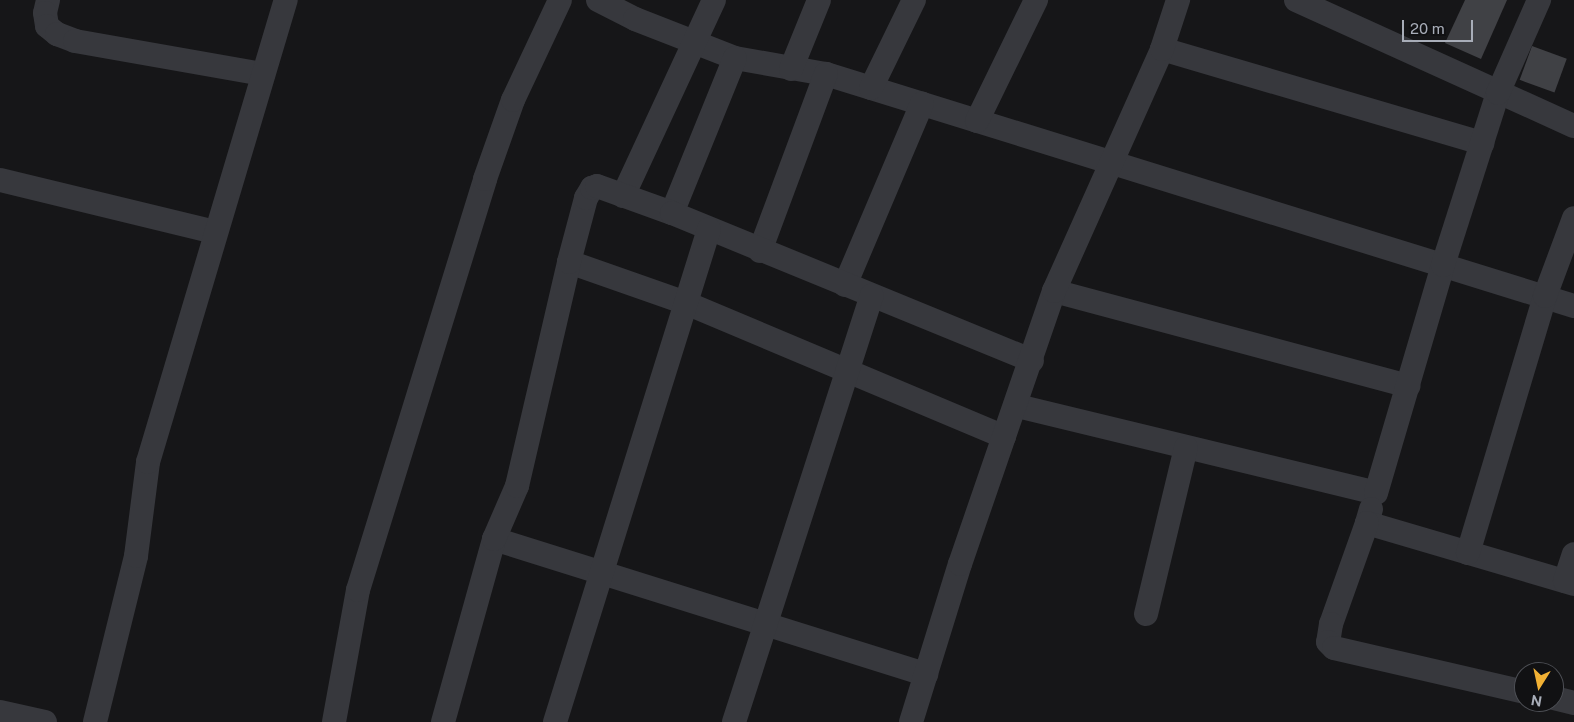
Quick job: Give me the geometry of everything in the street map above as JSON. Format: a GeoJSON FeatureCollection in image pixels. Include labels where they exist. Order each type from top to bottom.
{"type":"FeatureCollection","features":[{"type":"Feature","properties":{"kind":"street"},"geometry":{"type":"LineString","coordinates":[[48,0],[44,13],[48,26],[57,34],[75,41],[263,74]]}},
{"type":"Feature","properties":{"kind":"street"},"geometry":{"type":"LineString","coordinates":[[95,722],[136,556],[148,462],[215,232],[286,0]]}},
{"type":"Feature","properties":{"kind":"street"},"geometry":{"type":"LineString","coordinates":[[334,722],[358,590],[485,179],[513,100],[560,0]]}},
{"type":"Feature","properties":{"kind":"street"},"geometry":{"type":"LineString","coordinates":[[598,0],[635,19],[735,58],[826,74],[1574,306]]}},
{"type":"Feature","properties":{"kind":"street"},"geometry":{"type":"LineString","coordinates":[[623,196],[714,0]]}},
{"type":"Feature","properties":{"kind":"street"},"geometry":{"type":"LineString","coordinates":[[791,69],[819,0]]}},
{"type":"Feature","properties":{"kind":"street"},"geometry":{"type":"LineString","coordinates":[[871,88],[914,0]]}},
{"type":"Feature","properties":{"kind":"street"},"geometry":{"type":"LineString","coordinates":[[977,121],[1036,0]]}},
{"type":"Feature","properties":{"kind":"street"},"geometry":{"type":"LineString","coordinates":[[911,722],[1054,291],[1108,163],[1162,49],[1178,0]]}},
{"type":"Feature","properties":{"kind":"street"},"geometry":{"type":"LineString","coordinates":[[1296,0],[1574,126]]}},
{"type":"Feature","properties":{"kind":"street"},"geometry":{"type":"LineString","coordinates":[[1514,690],[1334,648],[1328,642],[1331,624],[1367,523],[1443,265],[1498,93],[1539,0]]}},
{"type":"Feature","properties":{"kind":"street"},"geometry":{"type":"LineString","coordinates":[[1162,49],[1482,143]]}},
{"type":"Feature","properties":{"kind":"street"},"geometry":{"type":"LineString","coordinates":[[672,213],[735,58]]}},
{"type":"Feature","properties":{"kind":"street"},"geometry":{"type":"LineString","coordinates":[[760,251],[826,74]]}},
{"type":"Feature","properties":{"kind":"street"},"geometry":{"type":"LineString","coordinates":[[845,285],[922,104]]}},
{"type":"Feature","properties":{"kind":"street"},"geometry":{"type":"LineString","coordinates":[[0,180],[215,232]]}},
{"type":"Feature","properties":{"kind":"street"},"geometry":{"type":"LineString","coordinates":[[443,722],[494,539],[517,486],[569,262],[588,190],[597,186],[672,213],[1032,362]]}},
{"type":"Feature","properties":{"kind":"street"},"geometry":{"type":"LineString","coordinates":[[1468,553],[1544,296],[1574,218]]}},
{"type":"Feature","properties":{"kind":"street"},"geometry":{"type":"LineString","coordinates":[[555,722],[709,229]]}},
{"type":"Feature","properties":{"kind":"street"},"geometry":{"type":"LineString","coordinates":[[569,262],[686,303],[1004,437]]}},
{"type":"Feature","properties":{"kind":"street"},"geometry":{"type":"LineString","coordinates":[[1054,291],[1408,386]]}},
{"type":"Feature","properties":{"kind":"street"},"geometry":{"type":"LineString","coordinates":[[734,722],[764,623],[872,296]]}},
{"type":"Feature","properties":{"kind":"street"},"geometry":{"type":"LineString","coordinates":[[1017,406],[1376,493]]}},
{"type":"Feature","properties":{"kind":"street"},"geometry":{"type":"LineString","coordinates":[[1146,614],[1186,448]]}},
{"type":"Feature","properties":{"kind":"street"},"geometry":{"type":"LineString","coordinates":[[1367,523],[1570,583],[1574,554]]}},
{"type":"Feature","properties":{"kind":"street"},"geometry":{"type":"LineString","coordinates":[[494,539],[926,674]]}},
{"type":"Feature","properties":{"kind":"street"},"geometry":{"type":"LineString","coordinates":[[0,712],[46,722]]}},
{"type":"Feature","properties":{"kind":"building"},"geometry":{"type":"Polygon","coordinates":[[[1465,0],[1507,0],[1481,59],[1445,43],[1465,0]]]}},
{"type":"Feature","properties":{"kind":"building"},"geometry":{"type":"Polygon","coordinates":[[[1532,46],[1567,59],[1554,92],[1520,80],[1532,46]]]}}]}
